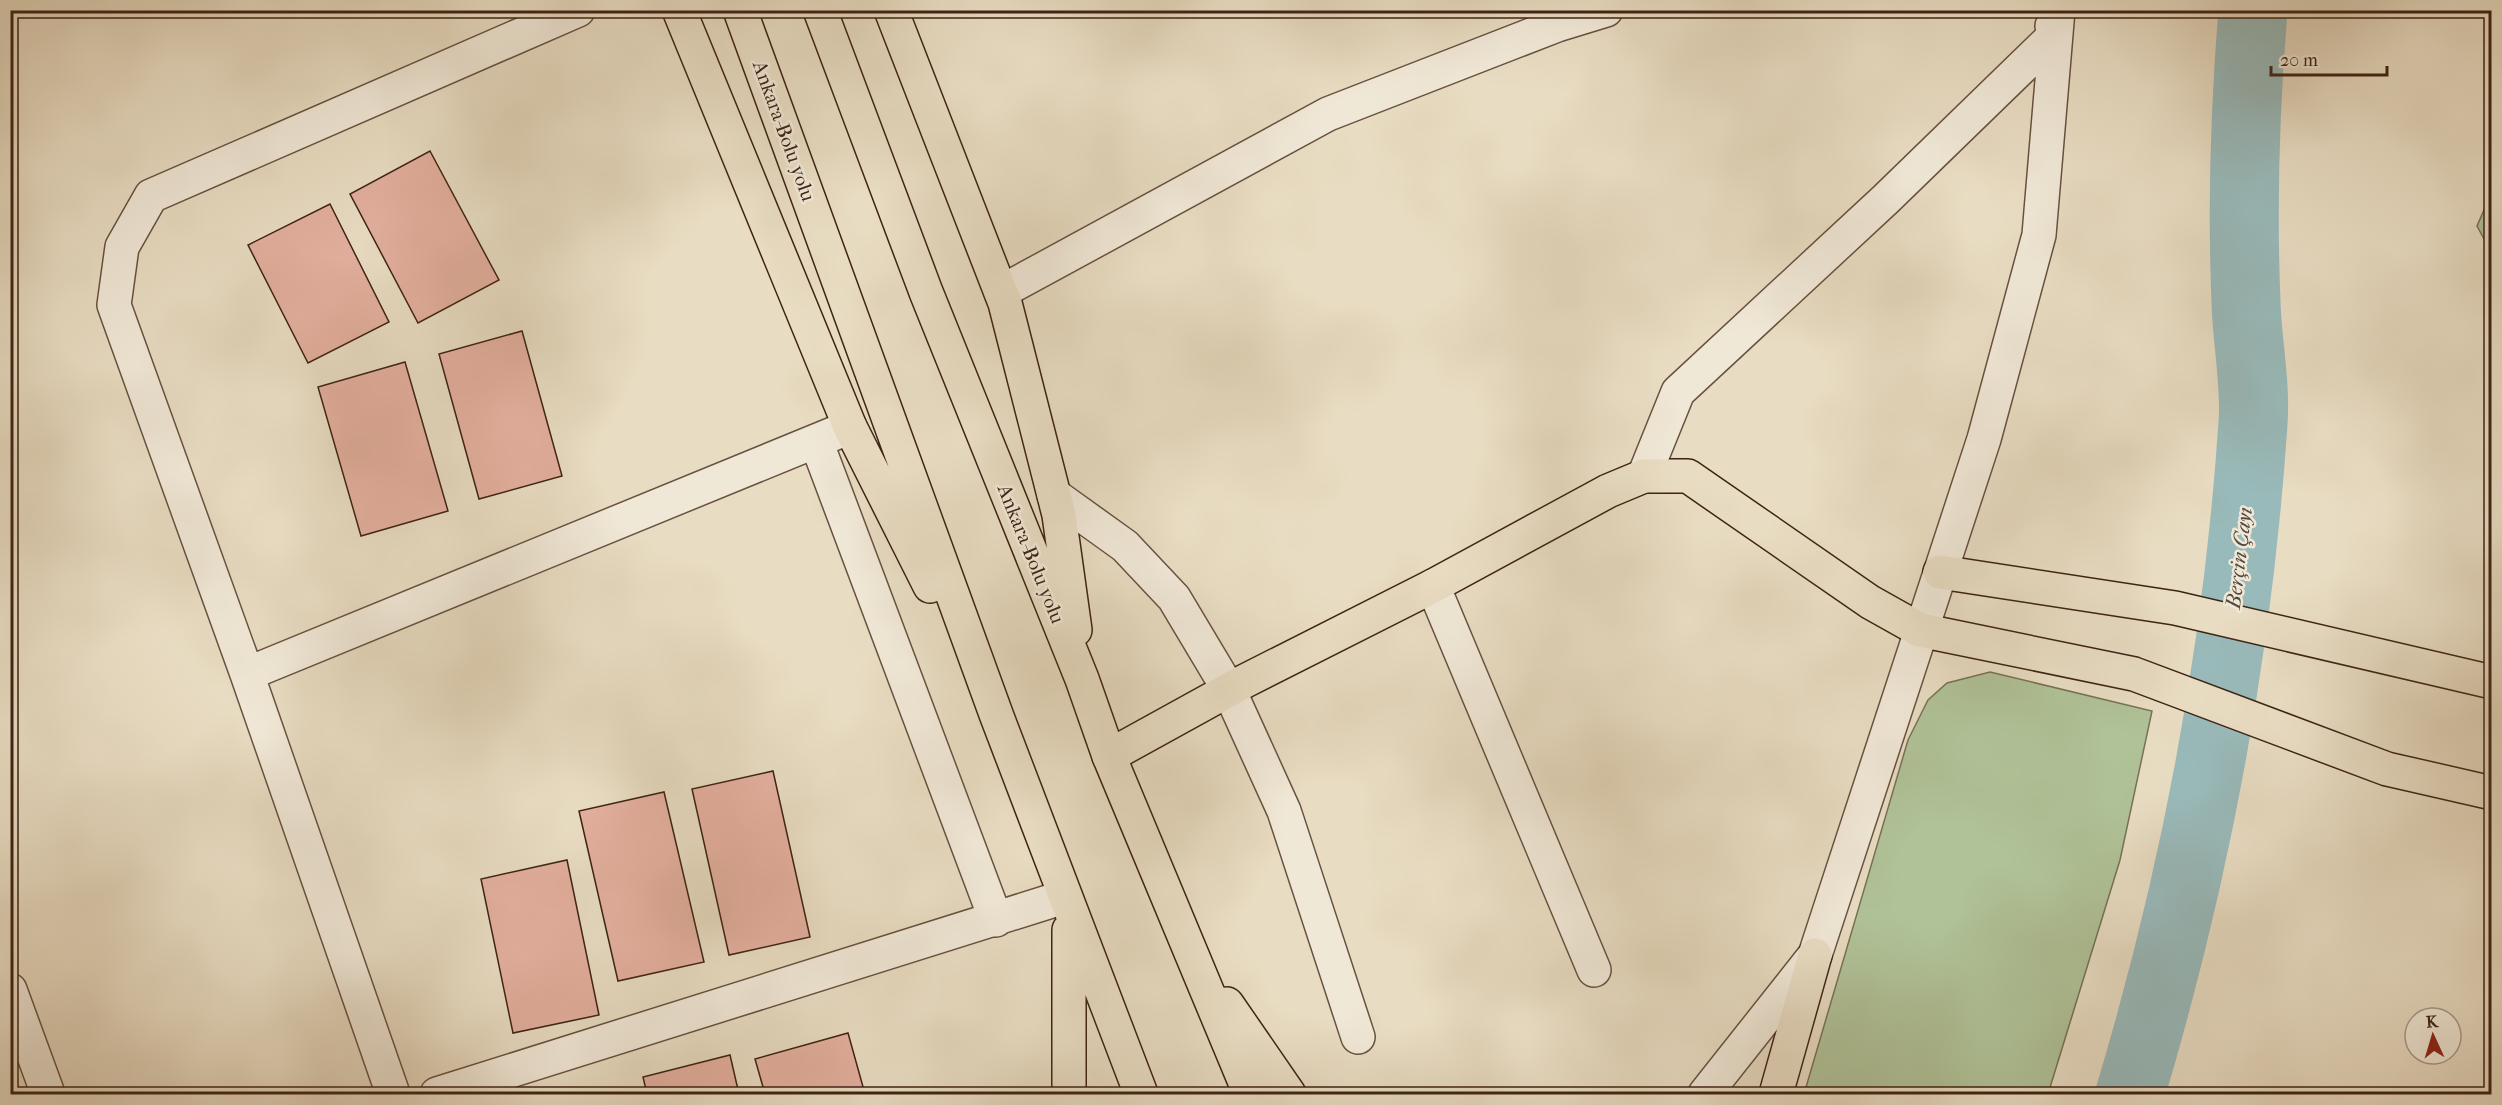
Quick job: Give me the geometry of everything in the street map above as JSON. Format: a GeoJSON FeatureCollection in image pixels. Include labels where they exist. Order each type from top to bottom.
{"type":"FeatureCollection","features":[{"type":"Feature","properties":{"kind":"main road"},"geometry":{"type":"LineString","coordinates":[[679,10],[850,427],[996,714]]}},
{"type":"Feature","properties":{"kind":"main road","name":"Ankara-Bolu yolu"},"geometry":{"type":"LineString","coordinates":[[740,10],[996,714],[1066,903],[1141,1095]]}},
{"type":"Feature","properties":{"kind":"main road","name":"Ankara-Bolu yolu"},"geometry":{"type":"LineString","coordinates":[[820,10],[926,292],[1082,679],[1109,756],[1250,1095]]}},
{"type":"Feature","properties":{"kind":"main road"},"geometry":{"type":"LineString","coordinates":[[891,10],[1001,292],[1059,515],[1082,679]]}},
{"type":"Feature","properties":{"kind":"main road"},"geometry":{"type":"LineString","coordinates":[[1109,756],[1229,690],[1433,586],[1608,491],[1644,476],[1688,476],[1870,602],[1920,630],[2134,674],[2387,769],[2492,793]]}},
{"type":"Feature","properties":{"kind":"main road"},"geometry":{"type":"LineString","coordinates":[[1940,572],[2175,608],[2351,651],[2492,682]]}},
{"type":"Feature","properties":{"kind":"main road"},"geometry":{"type":"LineString","coordinates":[[1066,903],[1069,1095]]}},
{"type":"Feature","properties":{"kind":"main road"},"geometry":{"type":"LineString","coordinates":[[1188,946],[1288,1095]]}},
{"type":"Feature","properties":{"kind":"main road"},"geometry":{"type":"LineString","coordinates":[[1776,1095],[1815,956]]}},
{"type":"Feature","properties":{"kind":"main road"},"geometry":{"type":"LineString","coordinates":[[1125,1055],[1132,1095]]}},
{"type":"Feature","properties":{"kind":"street"},"geometry":{"type":"LineString","coordinates":[[393,1095],[248,674],[114,305],[122,247],[151,196],[578,10]]}},
{"type":"Feature","properties":{"kind":"street"},"geometry":{"type":"LineString","coordinates":[[1001,292],[1328,114],[1557,25],[1606,10]]}},
{"type":"Feature","properties":{"kind":"street"},"geometry":{"type":"LineString","coordinates":[[1644,476],[1678,392],[1886,199],[2053,18]]}},
{"type":"Feature","properties":{"kind":"street"},"geometry":{"type":"LineString","coordinates":[[1705,1095],[1815,956],[1984,439],[2039,235],[2053,18]]}},
{"type":"Feature","properties":{"kind":"street"},"geometry":{"type":"LineString","coordinates":[[248,674],[850,427]]}},
{"type":"Feature","properties":{"kind":"street"},"geometry":{"type":"LineString","coordinates":[[816,441],[996,920]]}},
{"type":"Feature","properties":{"kind":"street"},"geometry":{"type":"LineString","coordinates":[[1054,495],[1125,546],[1174,598],[1229,690],[1284,811],[1358,1037]]}},
{"type":"Feature","properties":{"kind":"street"},"geometry":{"type":"LineString","coordinates":[[1433,586],[1594,970]]}},
{"type":"Feature","properties":{"kind":"street"},"geometry":{"type":"LineString","coordinates":[[437,1095],[996,920],[1066,903]]}},
{"type":"Feature","properties":{"kind":"street"},"geometry":{"type":"LineString","coordinates":[[10,990],[48,1095]]}},
{"type":"Feature","properties":{"kind":"green space"},"geometry":{"type":"Polygon","coordinates":[[[2491,194],[2491,252],[2477,226],[2491,194]]]}},
{"type":"Feature","properties":{"kind":"green space"},"geometry":{"type":"Polygon","coordinates":[[[1990,672],[2152,711],[2120,860],[2048,1094],[1804,1094],[1908,740],[1928,700],[1947,683],[1990,672]]]}},
{"type":"Feature","properties":{"kind":"building"},"geometry":{"type":"Polygon","coordinates":[[[430,151],[499,280],[418,323],[350,194],[430,151]]]}},
{"type":"Feature","properties":{"kind":"building"},"geometry":{"type":"Polygon","coordinates":[[[330,204],[389,322],[308,363],[248,245],[330,204]]]}},
{"type":"Feature","properties":{"kind":"building"},"geometry":{"type":"Polygon","coordinates":[[[522,331],[562,476],[479,499],[439,354],[522,331]]]}},
{"type":"Feature","properties":{"kind":"building"},"geometry":{"type":"Polygon","coordinates":[[[405,362],[448,511],[361,536],[318,387],[405,362]]]}},
{"type":"Feature","properties":{"kind":"building"},"geometry":{"type":"Polygon","coordinates":[[[773,771],[810,937],[729,955],[692,789],[773,771]]]}},
{"type":"Feature","properties":{"kind":"building"},"geometry":{"type":"Polygon","coordinates":[[[664,792],[704,962],[618,981],[579,811],[664,792]]]}},
{"type":"Feature","properties":{"kind":"building"},"geometry":{"type":"Polygon","coordinates":[[[567,860],[599,1015],[513,1033],[481,879],[567,860]]]}},
{"type":"Feature","properties":{"kind":"building"},"geometry":{"type":"Polygon","coordinates":[[[848,1033],[865,1094],[765,1094],[755,1059],[848,1033]]]}},
{"type":"Feature","properties":{"kind":"building"},"geometry":{"type":"Polygon","coordinates":[[[730,1055],[739,1094],[647,1094],[643,1077],[730,1055]]]}},
{"type":"Feature","properties":{"kind":"building"},"geometry":{"type":"Polygon","coordinates":[[[614,1088],[616,1094],[589,1094],[614,1088]]]}},
{"type":"Feature","properties":{"kind":"waterway","name":"Berçin Çayı"},"geometry":{"type":"LineString","coordinates":[[2130,1094],[2175,930],[2194,846],[2225,678],[2237,593],[2254,408],[2247,317],[2244,229],[2246,119],[2253,10]]}}]}
